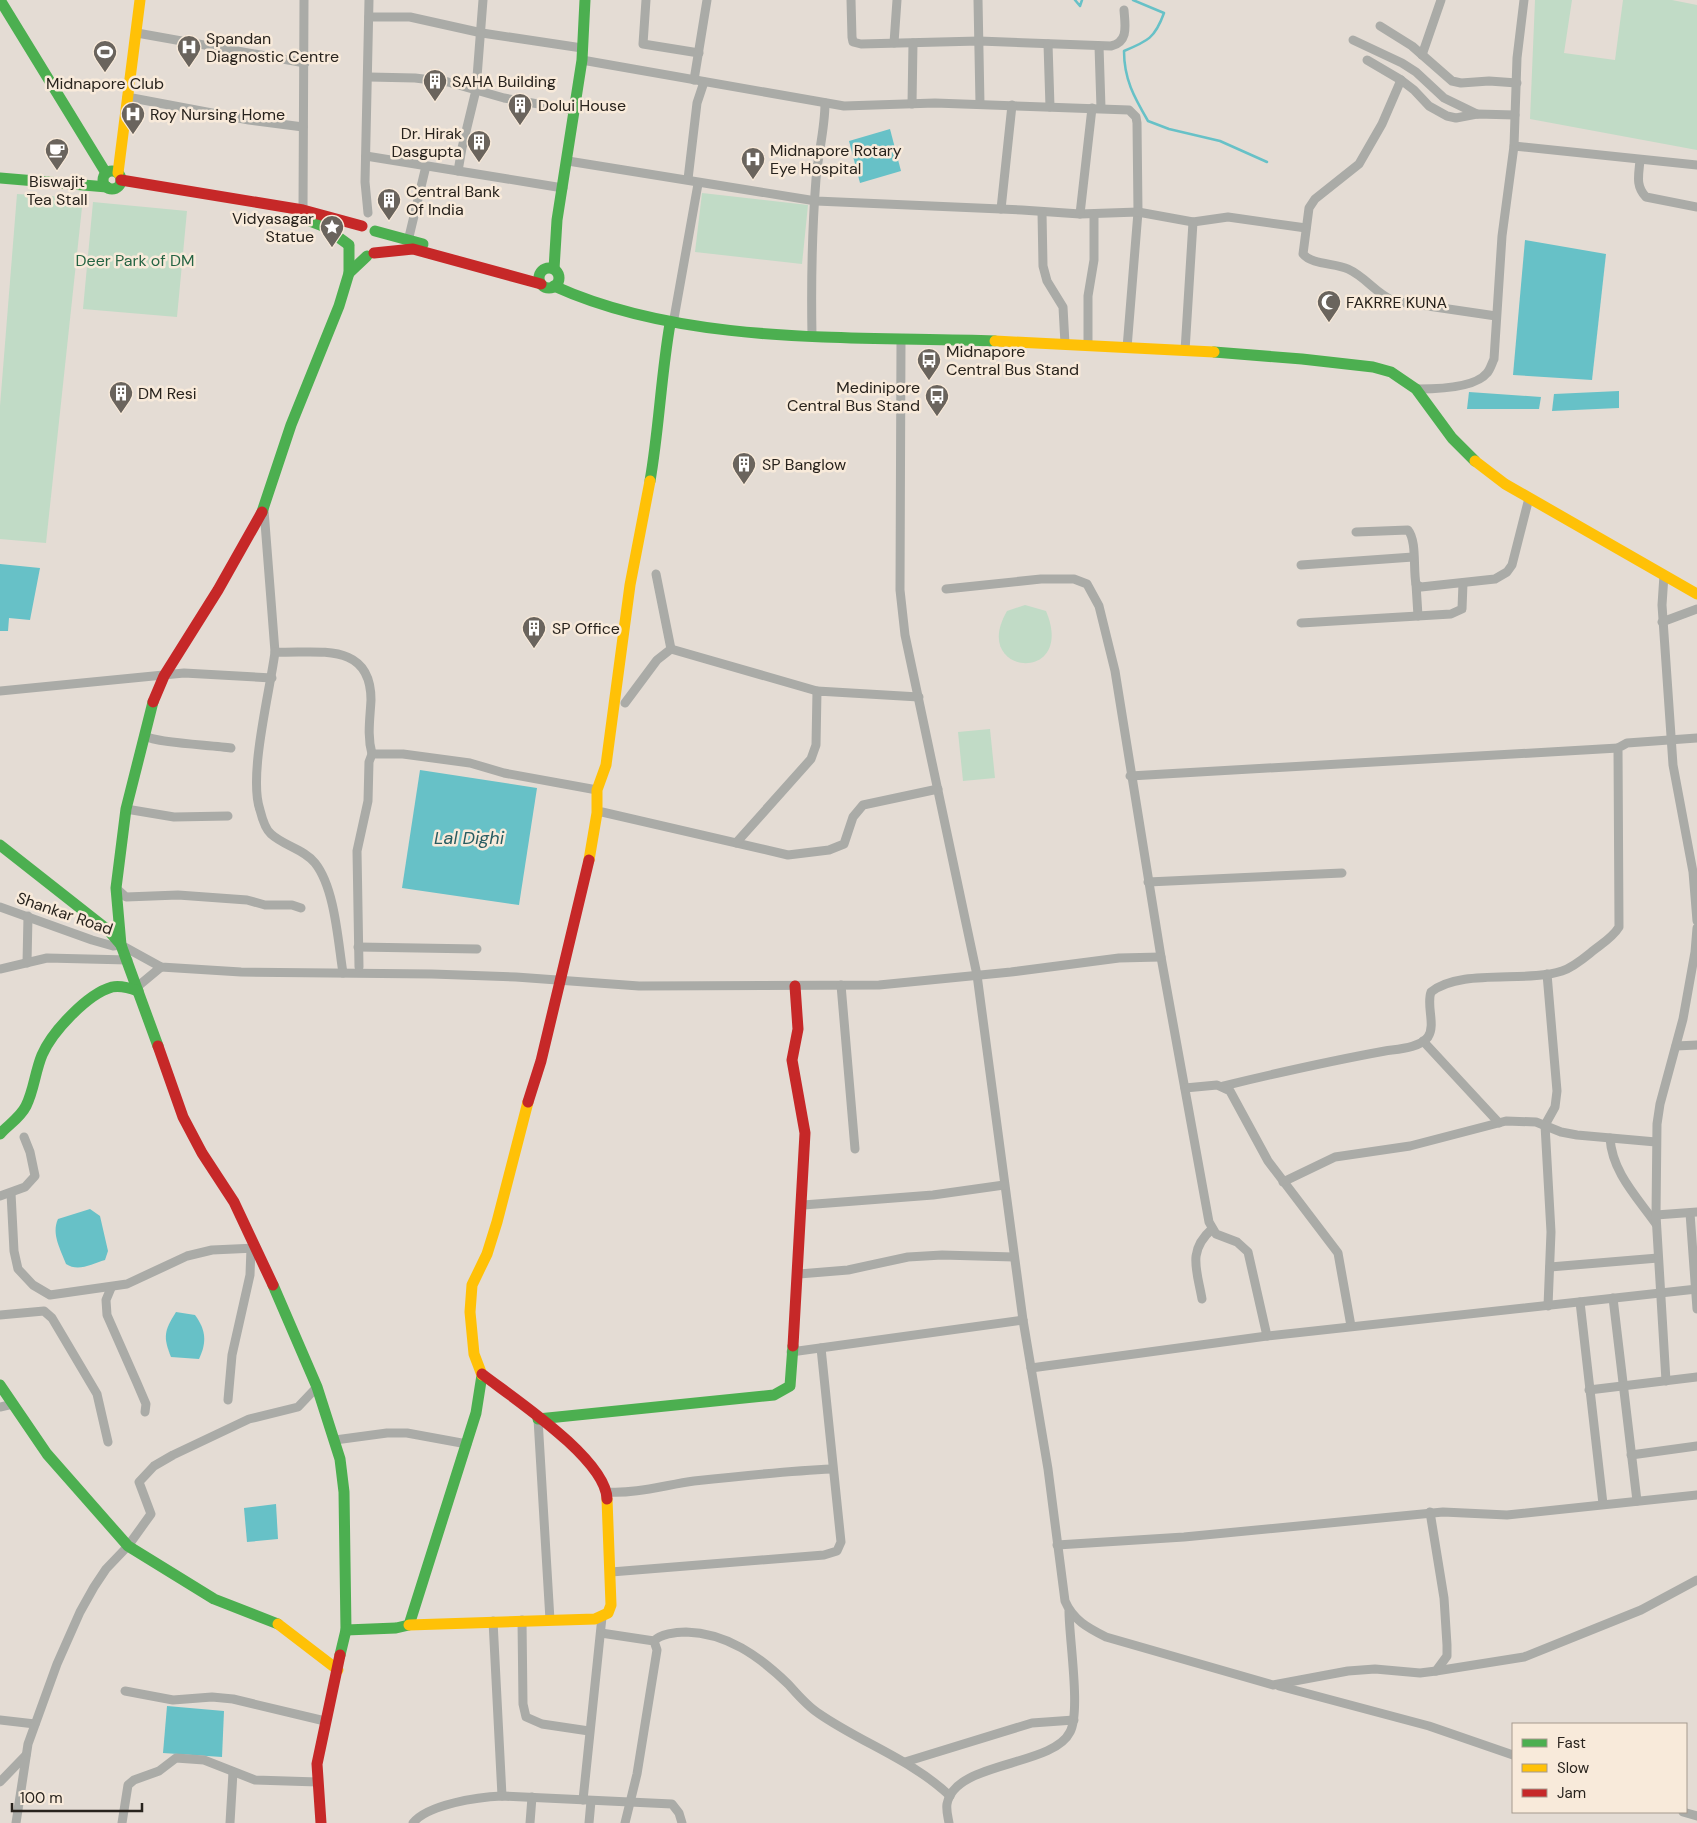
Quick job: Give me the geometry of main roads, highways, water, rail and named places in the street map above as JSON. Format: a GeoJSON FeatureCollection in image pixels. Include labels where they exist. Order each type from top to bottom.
{"type":"FeatureCollection","features":[{"type":"Feature","properties":{"kind":"main road"},"geometry":{"type":"LineString","coordinates":[[0,0],[112,180]]}},
{"type":"Feature","properties":{"kind":"main road"},"geometry":{"type":"LineString","coordinates":[[112,180],[137,33],[140,0]]}},
{"type":"Feature","properties":{"kind":"main road"},"geometry":{"type":"LineString","coordinates":[[554,286],[558,277],[554,269],[555,237],[568,161],[573,110],[582,54],[585,0]]}},
{"type":"Feature","properties":{"kind":"main road"},"geometry":{"type":"LineString","coordinates":[[0,170],[112,180],[302,210],[362,226],[375,232],[541,276],[550,287],[554,286],[583,300],[625,315],[672,324],[812,336],[901,341],[1065,344],[1294,357],[1389,370],[1406,378],[1418,389],[1444,428],[1480,467],[1529,498],[1697,594]]}},
{"type":"Feature","properties":{"kind":"main road"},"geometry":{"type":"LineString","coordinates":[[0,178],[112,180],[293,216],[323,226],[349,246],[353,253],[370,254],[413,249],[541,276]]}},
{"type":"Feature","properties":{"kind":"main road"},"geometry":{"type":"LineString","coordinates":[[121,945],[116,888],[126,809],[150,709],[164,676],[218,590],[264,509],[291,425],[339,306],[349,274],[350,233],[362,226]]}},
{"type":"Feature","properties":{"kind":"main road"},"geometry":{"type":"LineString","coordinates":[[349,274],[370,254],[379,242],[375,232]]}},
{"type":"Feature","properties":{"kind":"main road"},"geometry":{"type":"LineString","coordinates":[[541,276],[555,237]]}},
{"type":"Feature","properties":{"kind":"main road"},"geometry":{"type":"LineString","coordinates":[[541,276],[546,268],[554,269]]}},
{"type":"Feature","properties":{"kind":"main road"},"geometry":{"type":"LineString","coordinates":[[346,1630],[367,1627],[397,1628],[409,1625],[602,1617],[608,1614],[611,1605],[606,1492],[590,1462],[559,1434],[482,1374],[474,1354],[470,1312],[472,1285],[487,1254],[508,1184],[525,1111],[541,1061],[590,855],[597,813],[597,790],[606,765],[629,595],[657,441],[662,370],[672,324]]}},
{"type":"Feature","properties":{"kind":"main road"},"geometry":{"type":"LineString","coordinates":[[0,844],[108,930],[121,945],[183,1117],[202,1153],[234,1202],[316,1387],[335,1440],[340,1459],[344,1492],[346,1630],[319,1748],[318,1782],[321,1823]]}},
{"type":"Feature","properties":{"kind":"main road"},"geometry":{"type":"LineString","coordinates":[[0,1134],[17,1119],[27,1106],[42,1055],[53,1037],[69,1019],[108,988],[120,986],[138,989]]}},
{"type":"Feature","properties":{"kind":"main road"},"geometry":{"type":"LineString","coordinates":[[538,1419],[664,1408],[774,1395],[786,1390],[790,1386],[791,1352],[804,1205],[804,1133],[792,1060],[798,1029],[795,986]]}},
{"type":"Feature","properties":{"kind":"main road"},"geometry":{"type":"LineString","coordinates":[[409,1625],[467,1444],[476,1413],[482,1374]]}},
{"type":"Feature","properties":{"kind":"main road"},"geometry":{"type":"LineString","coordinates":[[0,1385],[47,1454],[128,1546],[214,1599],[283,1626],[338,1670]]}},
{"type":"Feature","properties":{"kind":"water"},"geometry":{"type":"Polygon","coordinates":[[[890,129],[901,171],[860,183],[849,141],[890,129]]]}},
{"type":"Feature","properties":{"kind":"water"},"geometry":{"type":"Polygon","coordinates":[[[1525,240],[1606,254],[1592,380],[1513,375],[1525,240]]]}},
{"type":"Feature","properties":{"kind":"water"},"geometry":{"type":"Polygon","coordinates":[[[1619,391],[1619,408],[1552,411],[1554,394],[1619,391]]]}},
{"type":"Feature","properties":{"kind":"water"},"geometry":{"type":"Polygon","coordinates":[[[1469,392],[1541,397],[1539,409],[1467,409],[1469,392]]]}},
{"type":"Feature","properties":{"kind":"water"},"geometry":{"type":"Polygon","coordinates":[[[0,564],[40,568],[30,620],[9,618],[8,631],[0,631],[0,564]]]}},
{"type":"Feature","properties":{"kind":"water","name":"Lal Dighi"},"geometry":{"type":"Polygon","coordinates":[[[420,770],[537,788],[519,905],[402,888],[420,770]]]}},
{"type":"Feature","properties":{"kind":"water"},"geometry":{"type":"Polygon","coordinates":[[[90,1209],[100,1216],[108,1251],[105,1260],[80,1267],[71,1266],[66,1264],[57,1242],[56,1225],[58,1219],[90,1209]]]}},
{"type":"Feature","properties":{"kind":"water"},"geometry":{"type":"Polygon","coordinates":[[[176,1312],[195,1315],[201,1326],[204,1342],[199,1359],[171,1357],[166,1334],[176,1312]]]}},
{"type":"Feature","properties":{"kind":"water"},"geometry":{"type":"Polygon","coordinates":[[[276,1504],[278,1539],[247,1542],[244,1508],[276,1504]]]}},
{"type":"Feature","properties":{"kind":"water"},"geometry":{"type":"Polygon","coordinates":[[[167,1706],[224,1711],[222,1757],[163,1753],[167,1706]]]}},
{"type":"Feature","properties":{"kind":"waterway"},"geometry":{"type":"LineString","coordinates":[[1075,0],[1080,6],[1082,0]]}},
{"type":"Feature","properties":{"kind":"waterway"},"geometry":{"type":"LineString","coordinates":[[1133,0],[1164,13],[1150,38],[1124,51],[1124,61],[1131,88],[1148,121],[1169,129],[1220,141],[1267,162]]}},
{"type":"Feature","properties":{"kind":"place","name":"Spandan Diagnostic Centre"},"geometry":{"type":"Point","coordinates":[189,68]}},
{"type":"Feature","properties":{"kind":"place","name":"Midnapore Club"},"geometry":{"type":"Point","coordinates":[105,73]}},
{"type":"Feature","properties":{"kind":"place","name":"SAHA Building"},"geometry":{"type":"Point","coordinates":[435,102]}},
{"type":"Feature","properties":{"kind":"place","name":"Dolui House"},"geometry":{"type":"Point","coordinates":[520,126]}},
{"type":"Feature","properties":{"kind":"place","name":"Roy Nursing Home"},"geometry":{"type":"Point","coordinates":[133,135]}},
{"type":"Feature","properties":{"kind":"place","name":"Dr. Hirak Dasgupta"},"geometry":{"type":"Point","coordinates":[479,163]}},
{"type":"Feature","properties":{"kind":"place","name":"Biswajit Tea Stall"},"geometry":{"type":"Point","coordinates":[57,171]}},
{"type":"Feature","properties":{"kind":"place","name":"Midnapore Rotary Eye Hospital"},"geometry":{"type":"Point","coordinates":[753,180]}},
{"type":"Feature","properties":{"kind":"place","name":"Central Bank Of India"},"geometry":{"type":"Point","coordinates":[389,221]}},
{"type":"Feature","properties":{"kind":"place","name":"Vidyasagar Statue"},"geometry":{"type":"Point","coordinates":[332,248]}},
{"type":"Feature","properties":{"kind":"place","name":"FAKRRE KUNA"},"geometry":{"type":"Point","coordinates":[1329,323]}},
{"type":"Feature","properties":{"kind":"place","name":"Midnapore Central Bus Stand"},"geometry":{"type":"Point","coordinates":[929,381]}},
{"type":"Feature","properties":{"kind":"place","name":"DM Resi"},"geometry":{"type":"Point","coordinates":[121,414]}},
{"type":"Feature","properties":{"kind":"place","name":"Medinipore Central Bus Stand"},"geometry":{"type":"Point","coordinates":[937,417]}},
{"type":"Feature","properties":{"kind":"place","name":"SP Banglow"},"geometry":{"type":"Point","coordinates":[744,485]}},
{"type":"Feature","properties":{"kind":"place","name":"SP Office"},"geometry":{"type":"Point","coordinates":[534,649]}},
{"type":"Feature","properties":{"kind":"park label","name":"Deer Park of DM"},"geometry":{"type":"Point","coordinates":[135,260]}}]}
